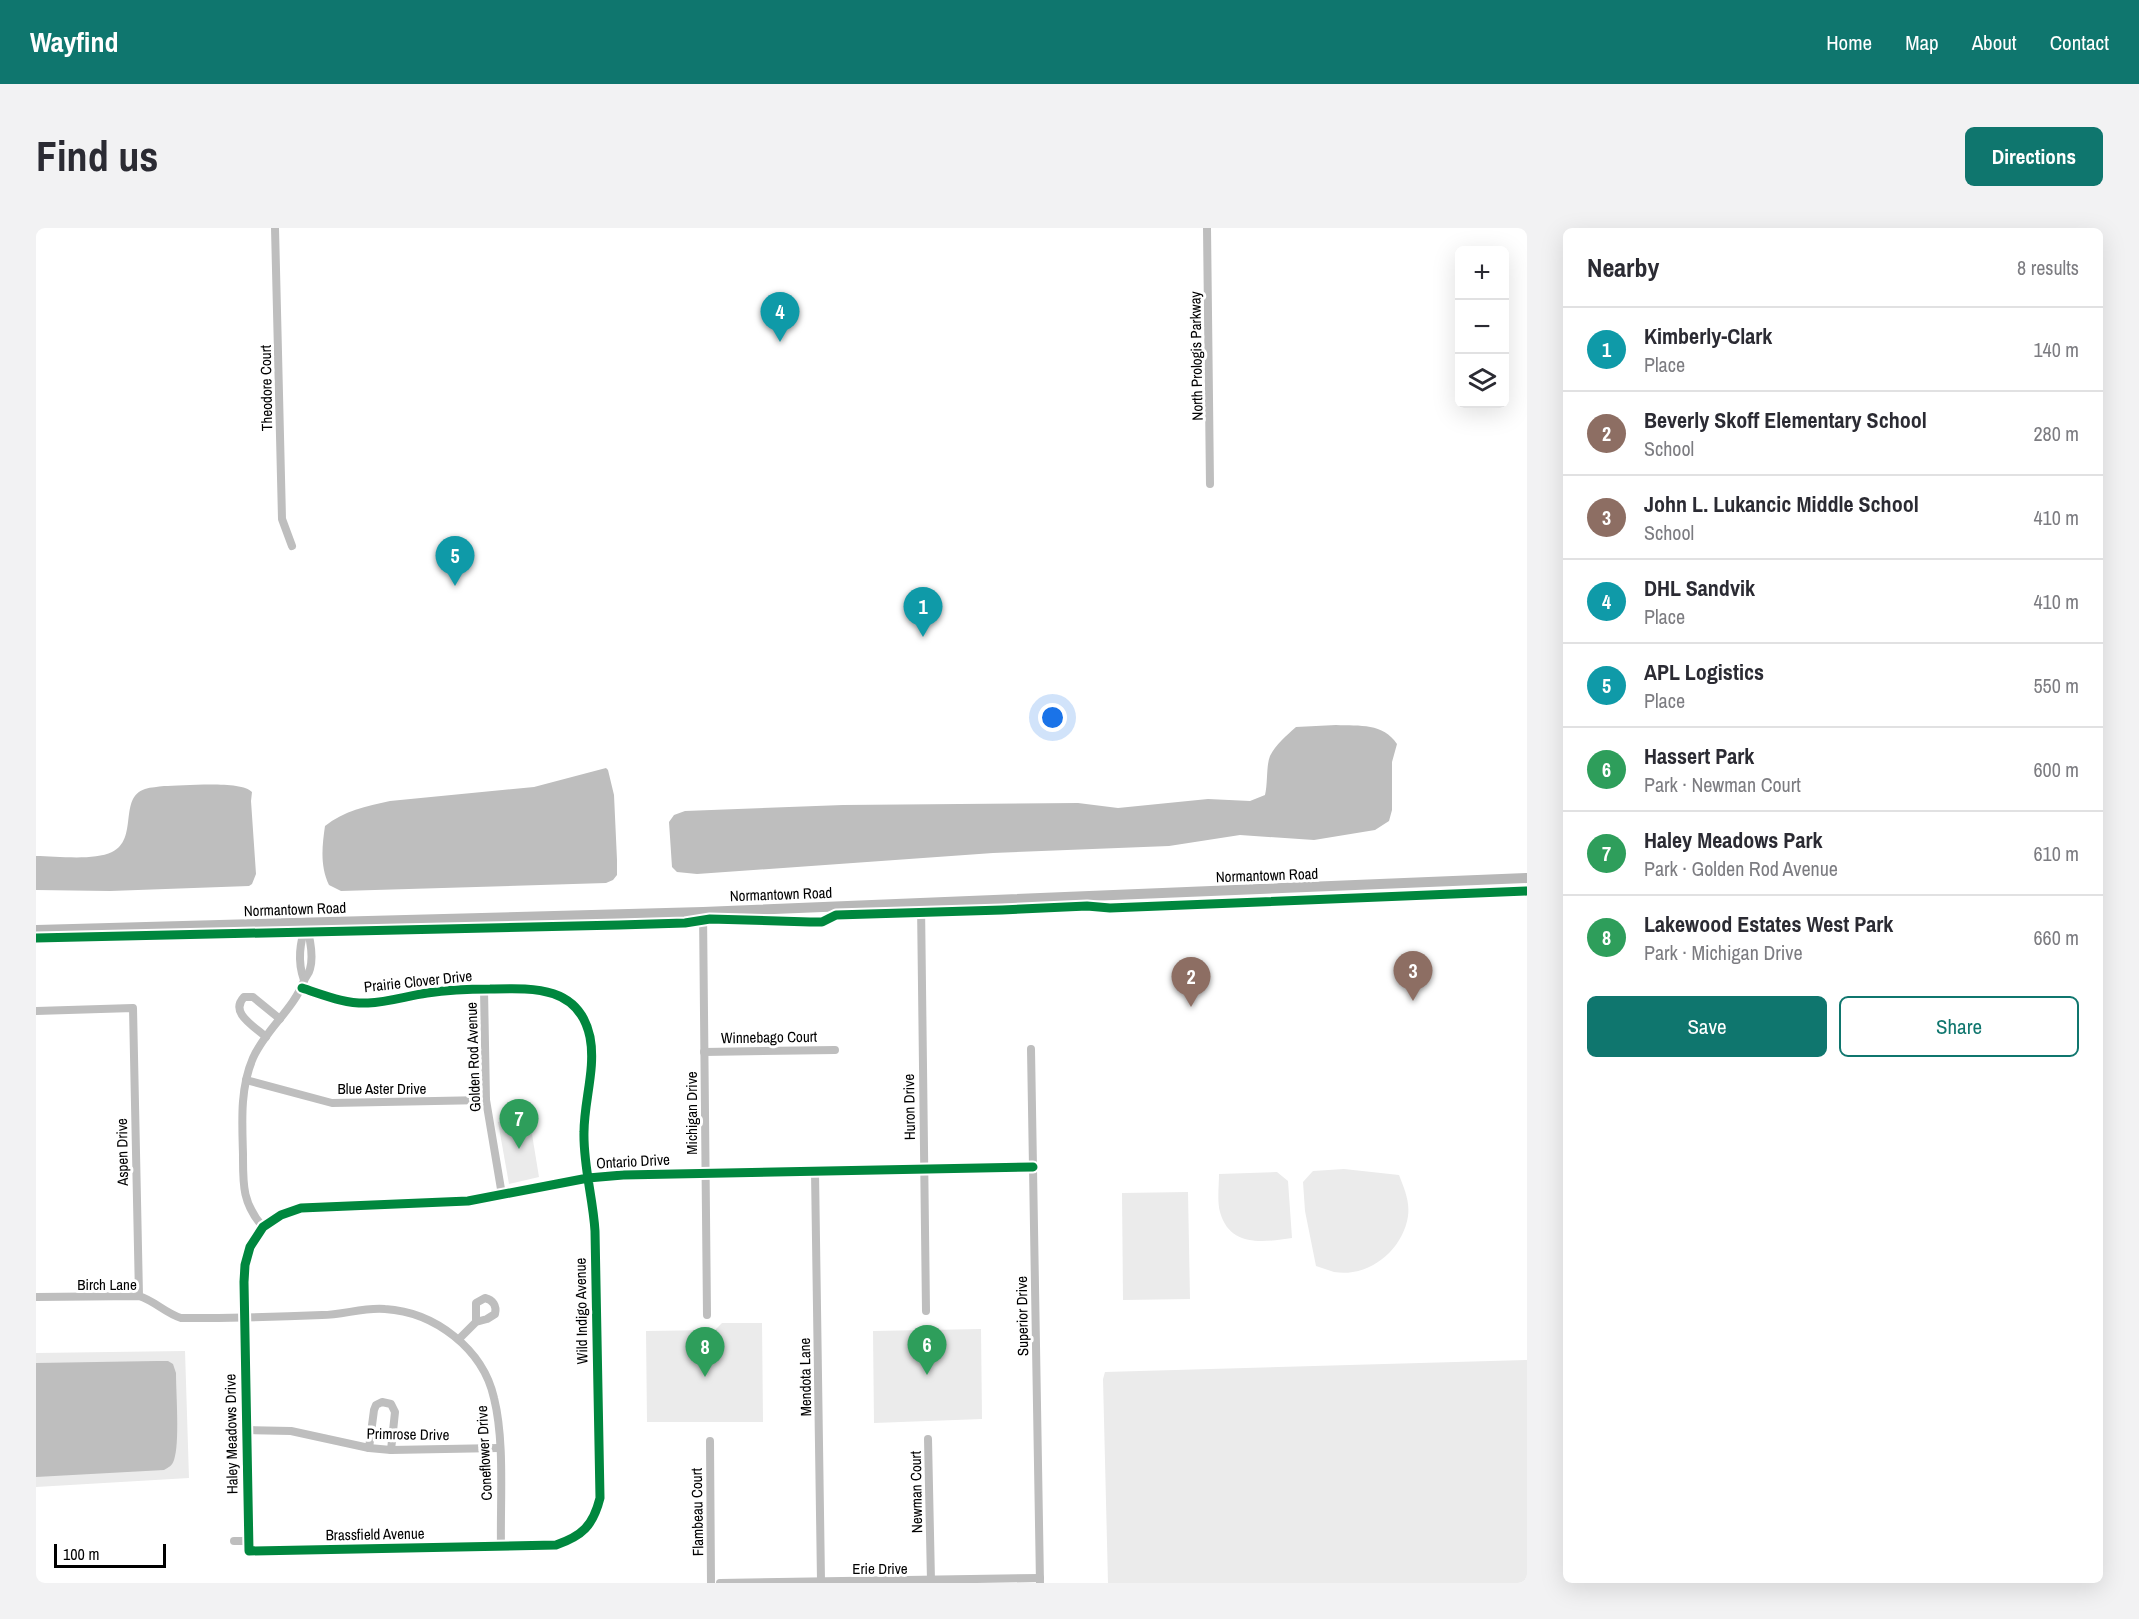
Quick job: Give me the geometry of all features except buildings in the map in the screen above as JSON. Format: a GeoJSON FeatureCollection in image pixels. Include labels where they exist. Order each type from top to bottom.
{"type":"FeatureCollection","features":[{"type":"Feature","properties":{"kind":"street","name":"Theodore Court"},"geometry":{"type":"LineString","coordinates":[[275,228],[282,519],[292,546]]}},
{"type":"Feature","properties":{"kind":"street","name":"North Prologis Parkway"},"geometry":{"type":"LineString","coordinates":[[1207,228],[1210,483]]}},
{"type":"Feature","properties":{"kind":"street","name":"Normantown Road"},"geometry":{"type":"LineString","coordinates":[[36,930],[703,912],[1527,878]]}},
{"type":"Feature","properties":{"kind":"street","name":"Huron Drive"},"geometry":{"type":"LineString","coordinates":[[921,904],[926,1311]]}},
{"type":"Feature","properties":{"kind":"street","name":"Michigan Drive"},"geometry":{"type":"LineString","coordinates":[[703,912],[707,1315]]}},
{"type":"Feature","properties":{"kind":"street"},"geometry":{"type":"LineString","coordinates":[[244,1317],[245,1265],[250,1247],[263,1227],[252,1215],[246,1201],[243,1182],[242,1103],[253,1058],[310,970],[311,941],[306,924]]}},
{"type":"Feature","properties":{"kind":"street","name":"Prairie Clover Drive"},"geometry":{"type":"LineString","coordinates":[[303,984],[338,1000],[354,1003],[370,1003],[429,992],[530,988],[549,992],[573,1004]]}},
{"type":"Feature","properties":{"kind":"street","name":"Golden Rod Avenue"},"geometry":{"type":"LineString","coordinates":[[484,989],[486,1100],[502,1195]]}},
{"type":"Feature","properties":{"kind":"street"},"geometry":{"type":"LineString","coordinates":[[266,1036],[240,1015],[238,1007],[240,1001],[244,997],[253,997],[280,1019]]}},
{"type":"Feature","properties":{"kind":"street","name":"Wild Indigo Avenue"},"geometry":{"type":"LineString","coordinates":[[501,1548],[548,1546],[572,1540],[585,1530],[596,1514],[600,1498],[595,1231],[584,1131],[592,1056],[586,1023],[573,1004]]}},
{"type":"Feature","properties":{"kind":"street","name":"Aspen Drive"},"geometry":{"type":"LineString","coordinates":[[36,1011],[133,1008],[139,1296]]}},
{"type":"Feature","properties":{"kind":"street","name":"Superior Drive"},"geometry":{"type":"LineString","coordinates":[[1032,1049],[1040,1581]]}},
{"type":"Feature","properties":{"kind":"street","name":"Winnebago Court"},"geometry":{"type":"LineString","coordinates":[[704,1052],[835,1050]]}},
{"type":"Feature","properties":{"kind":"street","name":"Blue Aster Drive"},"geometry":{"type":"LineString","coordinates":[[246,1080],[332,1103],[486,1100]]}},
{"type":"Feature","properties":{"kind":"street","name":"Ontario Drive"},"geometry":{"type":"LineString","coordinates":[[263,1227],[281,1215],[301,1208],[459,1202],[588,1178],[623,1175],[1033,1167]]}},
{"type":"Feature","properties":{"kind":"street","name":"Mendota Lane"},"geometry":{"type":"LineString","coordinates":[[815,1171],[821,1581]]}},
{"type":"Feature","properties":{"kind":"street","name":"Birch Lane"},"geometry":{"type":"LineString","coordinates":[[36,1298],[139,1296],[150,1299],[170,1314],[181,1318],[244,1317]]}},
{"type":"Feature","properties":{"kind":"street","name":"Coneflower Drive"},"geometry":{"type":"LineString","coordinates":[[244,1317],[325,1315],[387,1309],[429,1320],[459,1339],[488,1376],[499,1419],[501,1548]]}},
{"type":"Feature","properties":{"kind":"street","name":"Haley Meadows Drive"},"geometry":{"type":"LineString","coordinates":[[244,1317],[249,1551]]}},
{"type":"Feature","properties":{"kind":"street"},"geometry":{"type":"LineString","coordinates":[[459,1339],[476,1322]]}},
{"type":"Feature","properties":{"kind":"street"},"geometry":{"type":"LineString","coordinates":[[369,1448],[374,1410],[376,1405],[382,1402],[391,1404],[394,1412],[391,1450]]}},
{"type":"Feature","properties":{"kind":"street","name":"Primrose Drive"},"geometry":{"type":"LineString","coordinates":[[246,1430],[291,1431],[369,1448],[391,1450],[499,1448]]}},
{"type":"Feature","properties":{"kind":"street","name":"Newman Court"},"geometry":{"type":"LineString","coordinates":[[928,1439],[931,1581]]}},
{"type":"Feature","properties":{"kind":"street","name":"Flambeau Court"},"geometry":{"type":"LineString","coordinates":[[710,1441],[711,1583]]}},
{"type":"Feature","properties":{"kind":"street"},"geometry":{"type":"LineString","coordinates":[[234,1541],[249,1541]]}},
{"type":"Feature","properties":{"kind":"street","name":"Brassfield Avenue"},"geometry":{"type":"LineString","coordinates":[[249,1551],[501,1548]]}},
{"type":"Feature","properties":{"kind":"street","name":"Erie Drive"},"geometry":{"type":"LineString","coordinates":[[720,1583],[1040,1581]]}},
{"type":"Feature","properties":{"kind":"shaded area"},"geometry":{"type":"Polygon","coordinates":[[[1336,725],[1378,729],[1385,732],[1397,744],[1392,762],[1392,810],[1389,821],[1375,830],[1314,840],[1240,835],[1169,846],[993,853],[697,874],[677,872],[672,867],[669,822],[674,815],[685,811],[843,805],[1078,803],[1118,808],[1208,799],[1250,801],[1265,795],[1270,756],[1278,744],[1296,727],[1336,725]]]}},
{"type":"Feature","properties":{"kind":"shaded area"},"geometry":{"type":"Polygon","coordinates":[[[606,768],[614,795],[617,875],[606,883],[341,891],[329,885],[326,878],[323,864],[325,826],[348,813],[390,801],[534,787],[606,768]]]}},
{"type":"Feature","properties":{"kind":"shaded area"},"geometry":{"type":"Polygon","coordinates":[[[224,785],[246,788],[252,792],[256,874],[252,884],[249,886],[110,891],[36,890],[36,856],[85,857],[112,852],[125,838],[132,801],[137,794],[147,788],[224,785]]]}},
{"type":"Feature","properties":{"kind":"shaded area"},"geometry":{"type":"Polygon","coordinates":[[[529,1116],[539,1177],[509,1184],[498,1122],[529,1116]]]}},
{"type":"Feature","properties":{"kind":"shaded area"},"geometry":{"type":"Polygon","coordinates":[[[1344,1169],[1399,1175],[1408,1205],[1405,1228],[1392,1250],[1371,1266],[1347,1273],[1334,1272],[1316,1266],[1305,1211],[1303,1182],[1313,1171],[1344,1169]]]}},
{"type":"Feature","properties":{"kind":"shaded area"},"geometry":{"type":"Polygon","coordinates":[[[1277,1172],[1288,1181],[1292,1238],[1270,1241],[1249,1240],[1232,1232],[1225,1224],[1220,1212],[1219,1174],[1277,1172]]]}},
{"type":"Feature","properties":{"kind":"shaded area"},"geometry":{"type":"Polygon","coordinates":[[[1188,1192],[1190,1299],[1123,1300],[1122,1193],[1188,1192]]]}},
{"type":"Feature","properties":{"kind":"shaded area"},"geometry":{"type":"Polygon","coordinates":[[[722,1323],[762,1323],[763,1422],[647,1422],[646,1331],[715,1330],[722,1323]]]}},
{"type":"Feature","properties":{"kind":"shaded area"},"geometry":{"type":"Polygon","coordinates":[[[981,1329],[982,1419],[874,1423],[873,1331],[981,1329]]]}},
{"type":"Feature","properties":{"kind":"shaded area"},"geometry":{"type":"Polygon","coordinates":[[[185,1351],[189,1478],[36,1487],[36,1353],[185,1351]]]}},
{"type":"Feature","properties":{"kind":"shaded area"},"geometry":{"type":"Polygon","coordinates":[[[1527,1360],[1527,1583],[1108,1583],[1103,1379],[1105,1372],[1527,1360]]]}},
{"type":"Feature","properties":{"kind":"shaded area"},"geometry":{"type":"Polygon","coordinates":[[[168,1361],[173,1364],[176,1373],[177,1418],[176,1452],[170,1466],[164,1470],[36,1477],[36,1363],[168,1361]]]}},
{"type":"Feature","properties":{"kind":"cycle path"},"geometry":{"type":"LineString","coordinates":[[36,938],[619,925],[685,923],[710,919],[822,922],[836,915],[1087,906],[1110,908],[1527,891]]}},
{"type":"Feature","properties":{"kind":"cycle path"},"geometry":{"type":"LineString","coordinates":[[302,988],[335,999],[359,1003],[450,990],[537,990],[565,999],[576,1007],[584,1020],[590,1037],[592,1061],[584,1144],[587,1169],[588,1182],[595,1231],[600,1498],[594,1516],[585,1529],[573,1538],[556,1545],[249,1551],[245,1265],[250,1247],[263,1227],[281,1215],[301,1208],[468,1201],[588,1178],[623,1175],[1033,1167]]}},
{"type":"Feature","properties":{"kind":"place","name":"DHL Sandvik"},"geometry":{"type":"Point","coordinates":[780,342]}},
{"type":"Feature","properties":{"kind":"place","name":"APL Logistics"},"geometry":{"type":"Point","coordinates":[455,586]}},
{"type":"Feature","properties":{"kind":"place","name":"Kimberly-Clark"},"geometry":{"type":"Point","coordinates":[923,637]}},
{"type":"Feature","properties":{"kind":"place","name":"John L. Lukancic Middle School"},"geometry":{"type":"Point","coordinates":[1413,1001]}},
{"type":"Feature","properties":{"kind":"place","name":"Beverly Skoff Elementary School"},"geometry":{"type":"Point","coordinates":[1191,1007]}},
{"type":"Feature","properties":{"kind":"place","name":"Haley Meadows Park"},"geometry":{"type":"Point","coordinates":[519,1149]}},
{"type":"Feature","properties":{"kind":"place","name":"Hassert Park"},"geometry":{"type":"Point","coordinates":[927,1375]}},
{"type":"Feature","properties":{"kind":"place","name":"Lakewood Estates West Park"},"geometry":{"type":"Point","coordinates":[705,1377]}}]}
